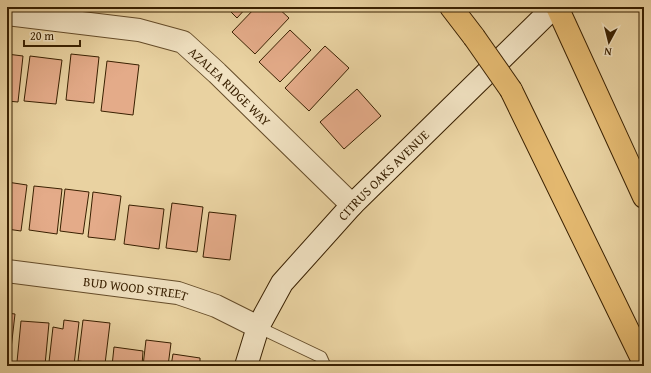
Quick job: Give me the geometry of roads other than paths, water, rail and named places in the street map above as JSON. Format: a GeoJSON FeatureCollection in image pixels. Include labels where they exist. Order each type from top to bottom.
{"type":"FeatureCollection","features":[{"type":"Feature","properties":{"kind":"highway"},"geometry":{"type":"LineString","coordinates":[[451,7],[511,90],[644,363]]}},
{"type":"Feature","properties":{"kind":"highway"},"geometry":{"type":"LineString","coordinates":[[556,7],[644,197]]}},
{"type":"Feature","properties":{"kind":"street","name":"CITRUS OAKS AVENUE"},"geometry":{"type":"LineString","coordinates":[[246,366],[258,327],[282,283],[352,205],[556,7]]}},
{"type":"Feature","properties":{"kind":"street","name":"AZALEA RIDGE WAY"},"geometry":{"type":"LineString","coordinates":[[7,14],[139,30],[183,42],[217,72],[352,205]]}},
{"type":"Feature","properties":{"kind":"street","name":"BUD WOOD STREET"},"geometry":{"type":"LineString","coordinates":[[7,271],[178,293],[216,306],[258,327]]}},
{"type":"Feature","properties":{"kind":"lane"},"geometry":{"type":"LineString","coordinates":[[258,327],[321,357],[325,366]]}}]}
